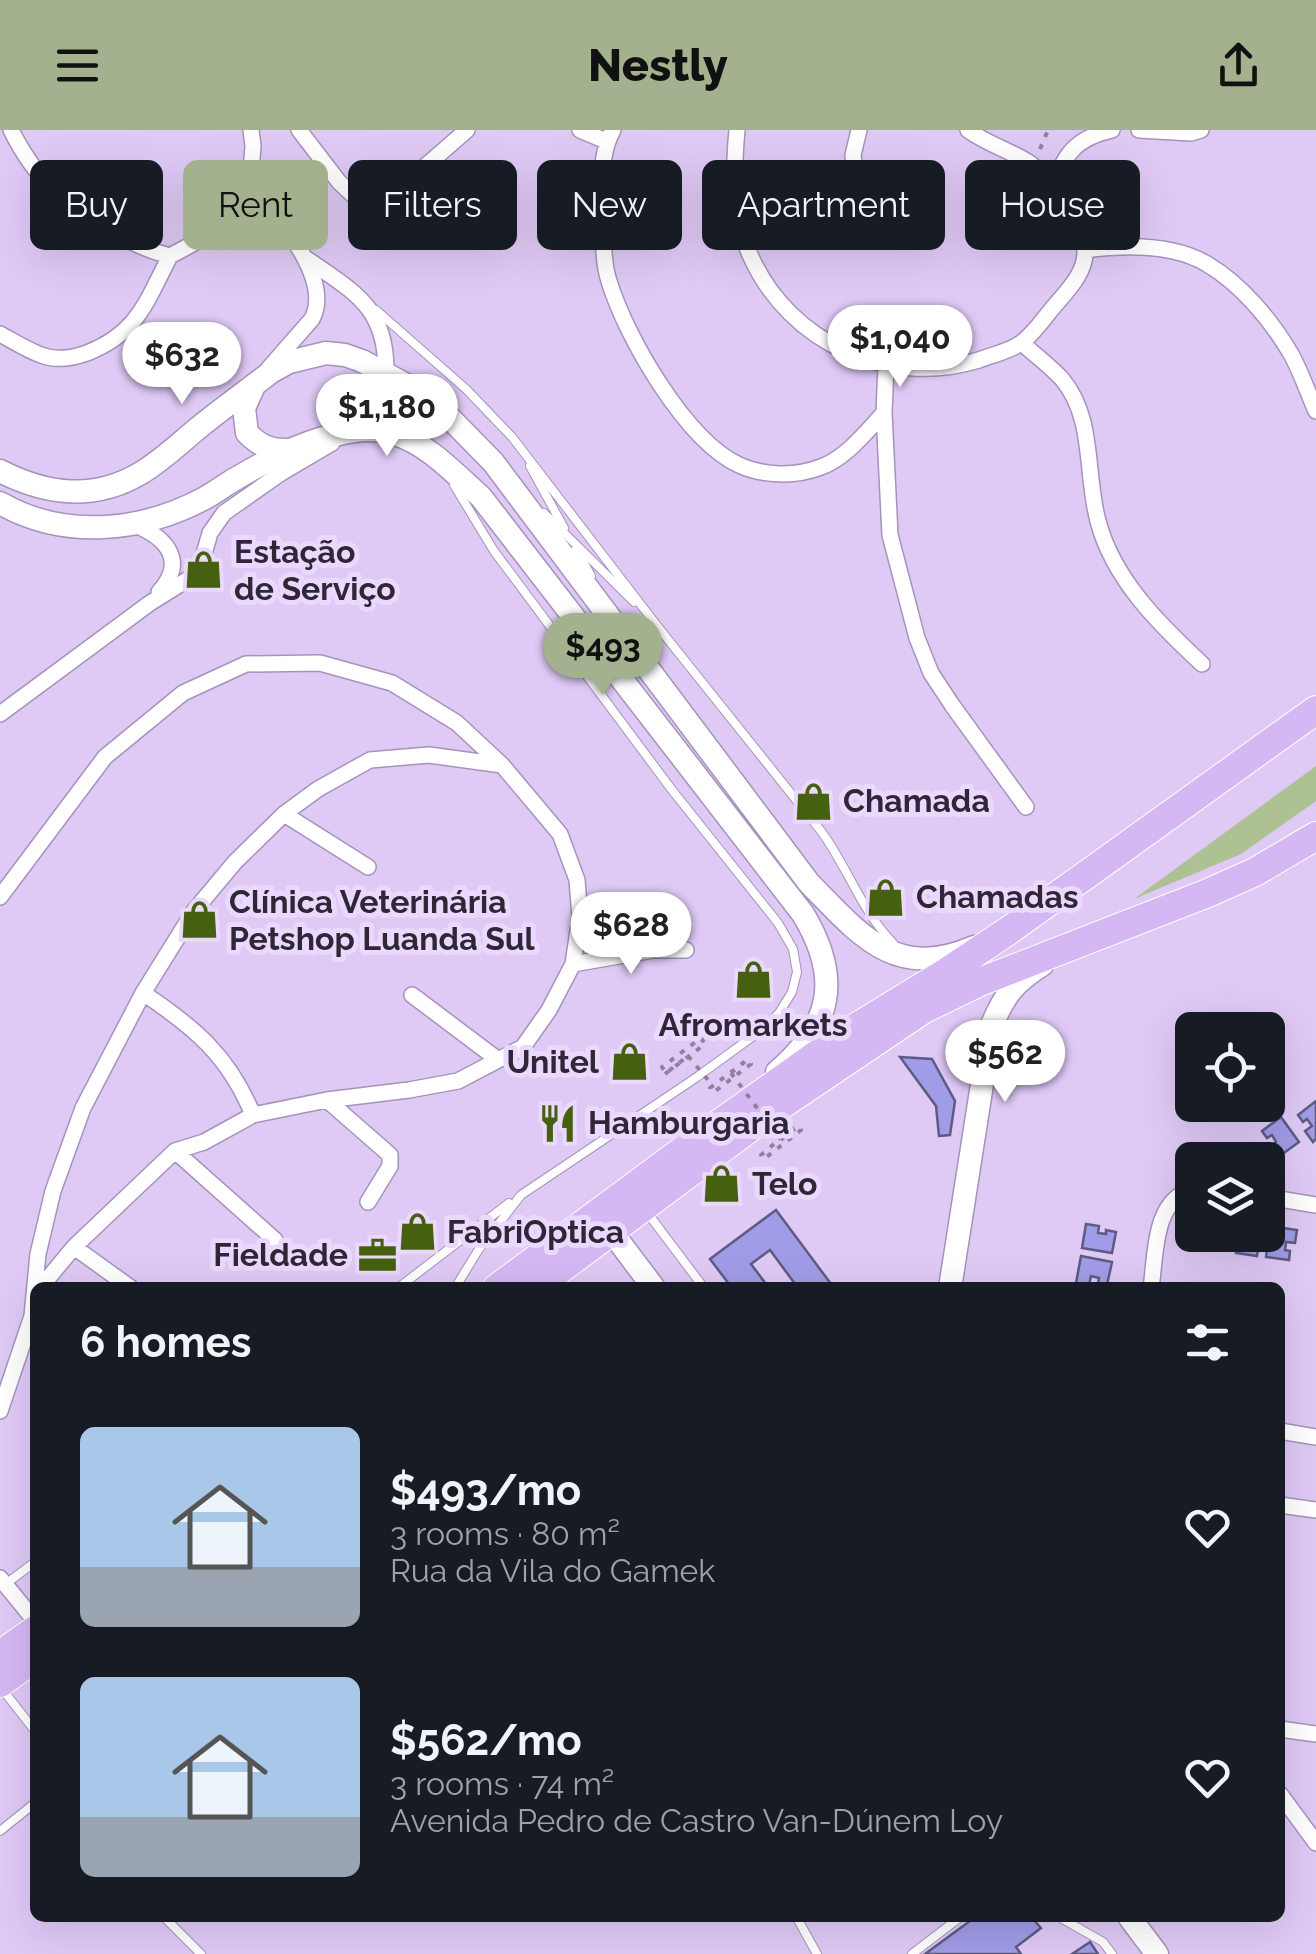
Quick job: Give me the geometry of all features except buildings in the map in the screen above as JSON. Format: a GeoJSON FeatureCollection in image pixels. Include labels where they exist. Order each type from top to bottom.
{"type":"FeatureCollection","features":[{"type":"Feature","properties":{"kind":"highway"},"geometry":{"type":"LineString","coordinates":[[505,1282],[753,1097],[850,1030],[1008,931],[1316,710]]}},
{"type":"Feature","properties":{"kind":"highway"},"geometry":{"type":"LineString","coordinates":[[543,1282],[771,1112],[924,1009],[952,994],[1240,879],[1316,836]]}},
{"type":"Feature","properties":{"kind":"highway"},"geometry":{"type":"LineString","coordinates":[[0,1654],[30,1633]]}},
{"type":"Feature","properties":{"kind":"highway"},"geometry":{"type":"LineString","coordinates":[[0,1685],[30,1662]]}},
{"type":"Feature","properties":{"kind":"main road"},"geometry":{"type":"LineString","coordinates":[[0,471],[51,491],[106,488],[142,472],[289,362],[326,353],[362,360],[419,392],[493,462],[809,883],[864,939],[912,958],[928,959],[968,950],[1008,931]]}},
{"type":"Feature","properties":{"kind":"main road"},"geometry":{"type":"LineString","coordinates":[[355,430],[377,404],[386,374]]}},
{"type":"Feature","properties":{"kind":"main road"},"geometry":{"type":"LineString","coordinates":[[255,385],[244,408],[247,433],[266,448],[290,450]]}},
{"type":"Feature","properties":{"kind":"main road"},"geometry":{"type":"LineString","coordinates":[[0,503],[48,523],[135,525],[207,498],[290,450],[355,430],[394,433],[430,454],[481,496],[803,914],[816,937],[827,984],[818,1025],[806,1043],[753,1097]]}},
{"type":"Feature","properties":{"kind":"main road"},"geometry":{"type":"LineString","coordinates":[[951,1282],[991,1027],[1012,986],[1091,938]]}},
{"type":"Feature","properties":{"kind":"main road"},"geometry":{"type":"LineString","coordinates":[[610,1231],[649,1282]]}},
{"type":"Feature","properties":{"kind":"main road"},"geometry":{"type":"LineString","coordinates":[[1133,1922],[1158,1954]]}},
{"type":"Feature","properties":{"kind":"street"},"geometry":{"type":"LineString","coordinates":[[11,130],[29,164],[62,200],[146,250],[170,256]]}},
{"type":"Feature","properties":{"kind":"street"},"geometry":{"type":"LineString","coordinates":[[251,130],[252,160]]}},
{"type":"Feature","properties":{"kind":"street"},"geometry":{"type":"LineString","coordinates":[[299,130],[339,182],[356,198],[375,203],[396,197],[413,177],[468,130]]}},
{"type":"Feature","properties":{"kind":"street"},"geometry":{"type":"LineString","coordinates":[[580,130],[610,136],[601,189],[607,277],[629,333],[692,426],[714,448],[736,464],[762,472],[797,474],[824,467],[862,437],[884,413]]}},
{"type":"Feature","properties":{"kind":"street"},"geometry":{"type":"LineString","coordinates":[[736,130],[733,172],[738,219],[750,256],[769,290],[799,322],[834,346],[886,366],[962,365],[1022,342],[1079,275],[1085,250]]}},
{"type":"Feature","properties":{"kind":"street"},"geometry":{"type":"LineString","coordinates":[[854,160],[859,130]]}},
{"type":"Feature","properties":{"kind":"street"},"geometry":{"type":"LineString","coordinates":[[968,130],[1024,160]]}},
{"type":"Feature","properties":{"kind":"street"},"geometry":{"type":"LineString","coordinates":[[1064,160],[1068,152],[1096,134],[1112,130]]}},
{"type":"Feature","properties":{"kind":"street"},"geometry":{"type":"LineString","coordinates":[[1139,130],[1201,130]]}},
{"type":"Feature","properties":{"kind":"street"},"geometry":{"type":"LineString","coordinates":[[1140,248],[1165,250],[1205,262],[1244,292],[1292,356],[1316,412]]}},
{"type":"Feature","properties":{"kind":"street"},"geometry":{"type":"LineString","coordinates":[[0,334],[44,357],[67,358],[106,346],[126,331],[170,256],[183,249]]}},
{"type":"Feature","properties":{"kind":"street"},"geometry":{"type":"LineString","coordinates":[[255,385],[316,311],[317,299],[301,250]]}},
{"type":"Feature","properties":{"kind":"street"},"geometry":{"type":"LineString","coordinates":[[307,259],[364,300],[382,336],[386,374]]}},
{"type":"Feature","properties":{"kind":"street"},"geometry":{"type":"LineString","coordinates":[[1022,342],[1062,379],[1077,402],[1098,522],[1111,555],[1164,629],[1202,664]]}},
{"type":"Feature","properties":{"kind":"street"},"geometry":{"type":"LineString","coordinates":[[886,366],[884,413],[890,535],[917,638],[952,706],[1026,807]]}},
{"type":"Feature","properties":{"kind":"street"},"geometry":{"type":"LineString","coordinates":[[0,714],[190,578],[204,554],[210,533],[224,513],[281,473],[355,430]]}},
{"type":"Feature","properties":{"kind":"street"},"geometry":{"type":"LineString","coordinates":[[135,525],[163,540],[172,551],[167,583],[150,603]]}},
{"type":"Feature","properties":{"kind":"street"},"geometry":{"type":"LineString","coordinates":[[0,897],[105,757],[182,693],[246,664],[320,663],[392,684],[457,723],[502,765],[560,834],[576,880],[580,917],[573,964],[549,1010],[522,1047],[458,1081],[253,1115],[204,1142],[175,1150],[45,1282]]}},
{"type":"Feature","properties":{"kind":"street"},"geometry":{"type":"LineString","coordinates":[[37,1282],[38,1254],[53,1191],[83,1108],[143,993],[194,911],[235,862],[284,814],[318,789],[370,760],[428,755],[502,765]]}},
{"type":"Feature","properties":{"kind":"street"},"geometry":{"type":"LineString","coordinates":[[284,814],[368,866]]}},
{"type":"Feature","properties":{"kind":"street"},"geometry":{"type":"LineString","coordinates":[[573,964],[653,950],[686,950]]}},
{"type":"Feature","properties":{"kind":"street"},"geometry":{"type":"LineString","coordinates":[[143,993],[208,1042],[245,1095],[253,1115]]}},
{"type":"Feature","properties":{"kind":"street"},"geometry":{"type":"LineString","coordinates":[[412,995],[498,1059]]}},
{"type":"Feature","properties":{"kind":"street"},"geometry":{"type":"LineString","coordinates":[[327,1100],[390,1155],[390,1166],[368,1202]]}},
{"type":"Feature","properties":{"kind":"street"},"geometry":{"type":"LineString","coordinates":[[175,1150],[275,1240]]}},
{"type":"Feature","properties":{"kind":"street"},"geometry":{"type":"LineString","coordinates":[[1152,1282],[1161,1220],[1175,1198]]}},
{"type":"Feature","properties":{"kind":"street"},"geometry":{"type":"LineString","coordinates":[[1285,1199],[1314,1202]]}},
{"type":"Feature","properties":{"kind":"street"},"geometry":{"type":"LineString","coordinates":[[74,1248],[122,1282]]}},
{"type":"Feature","properties":{"kind":"street"},"geometry":{"type":"LineString","coordinates":[[0,1412],[30,1328]]}},
{"type":"Feature","properties":{"kind":"street"},"geometry":{"type":"LineString","coordinates":[[1285,1433],[1316,1437]]}},
{"type":"Feature","properties":{"kind":"street"},"geometry":{"type":"LineString","coordinates":[[1285,1506],[1316,1510]]}},
{"type":"Feature","properties":{"kind":"street"},"geometry":{"type":"LineString","coordinates":[[2,1583],[30,1615]]}},
{"type":"Feature","properties":{"kind":"street"},"geometry":{"type":"LineString","coordinates":[[1285,1729],[1316,1734]]}},
{"type":"Feature","properties":{"kind":"street"},"geometry":{"type":"LineString","coordinates":[[1285,1801],[1316,1843]]}},
{"type":"Feature","properties":{"kind":"lane"},"geometry":{"type":"LineString","coordinates":[[364,300],[466,388],[517,444],[821,831],[886,935],[912,958]]}},
{"type":"Feature","properties":{"kind":"lane"},"geometry":{"type":"LineString","coordinates":[[517,444],[630,646]]}},
{"type":"Feature","properties":{"kind":"lane"},"geometry":{"type":"LineString","coordinates":[[406,1282],[521,1194],[754,1036],[780,1013],[792,992],[797,972],[792,949],[778,923],[672,790],[494,552],[455,486],[430,454]]}},
{"type":"Feature","properties":{"kind":"lane"},"geometry":{"type":"LineString","coordinates":[[493,462],[658,626]]}},
{"type":"Feature","properties":{"kind":"lane"},"geometry":{"type":"LineString","coordinates":[[459,1282],[479,1248],[521,1194]]}},
{"type":"Feature","properties":{"kind":"lane"},"geometry":{"type":"LineString","coordinates":[[643,1207],[699,1282]]}},
{"type":"Feature","properties":{"kind":"lane"},"geometry":{"type":"LineString","coordinates":[[2,1583],[30,1565]]}},
{"type":"Feature","properties":{"kind":"lane"},"geometry":{"type":"LineString","coordinates":[[0,1685],[30,1724]]}},
{"type":"Feature","properties":{"kind":"lane"},"geometry":{"type":"LineString","coordinates":[[0,1831],[30,1807]]}},
{"type":"Feature","properties":{"kind":"lane"},"geometry":{"type":"LineString","coordinates":[[169,1922],[201,1954]]}},
{"type":"Feature","properties":{"kind":"lane"},"geometry":{"type":"LineString","coordinates":[[799,1922],[818,1954]]}},
{"type":"Feature","properties":{"kind":"lane"},"geometry":{"type":"LineString","coordinates":[[912,1954],[954,1922]]}},
{"type":"Feature","properties":{"kind":"lane"},"geometry":{"type":"LineString","coordinates":[[1068,1922],[1103,1942],[1112,1954]]}},
{"type":"Feature","properties":{"kind":"path"},"geometry":{"type":"LineString","coordinates":[[1035,160],[1048,130]]}},
{"type":"Feature","properties":{"kind":"path"},"geometry":{"type":"LineString","coordinates":[[664,1074],[705,1044],[701,1038],[662,1067],[666,1072],[688,1056],[712,1086],[714,1092],[732,1075],[780,1140],[798,1126],[801,1130],[764,1159],[761,1155],[800,1122]]}},
{"type":"Feature","properties":{"kind":"path"},"geometry":{"type":"LineString","coordinates":[[712,1086],[751,1057]]}},
{"type":"Feature","properties":{"kind":"green space"},"geometry":{"type":"Polygon","coordinates":[[[1316,766],[1316,801],[1241,854],[1134,899],[1316,766]]]}},
{"type":"Feature","properties":{"kind":"place","name":"Estação de Serviço"},"geometry":{"type":"Point","coordinates":[204,570]}},
{"type":"Feature","properties":{"kind":"place","name":"Chamada"},"geometry":{"type":"Point","coordinates":[813,801]}},
{"type":"Feature","properties":{"kind":"place","name":"Chamadas"},"geometry":{"type":"Point","coordinates":[886,897]}},
{"type":"Feature","properties":{"kind":"place","name":"Clínica Veterinária Petshop Luanda Sul"},"geometry":{"type":"Point","coordinates":[199,920]}},
{"type":"Feature","properties":{"kind":"place","name":"Afromarkets"},"geometry":{"type":"Point","coordinates":[753,980]}},
{"type":"Feature","properties":{"kind":"place","name":"Unitel"},"geometry":{"type":"Point","coordinates":[629,1062]}},
{"type":"Feature","properties":{"kind":"place","name":"Hamburgaria"},"geometry":{"type":"Point","coordinates":[558,1123]}},
{"type":"Feature","properties":{"kind":"place","name":"Telo"},"geometry":{"type":"Point","coordinates":[722,1184]}},
{"type":"Feature","properties":{"kind":"place","name":"FabriOptica"},"geometry":{"type":"Point","coordinates":[417,1232]}},
{"type":"Feature","properties":{"kind":"place","name":"Fieldade"},"geometry":{"type":"Point","coordinates":[378,1255]}}]}
